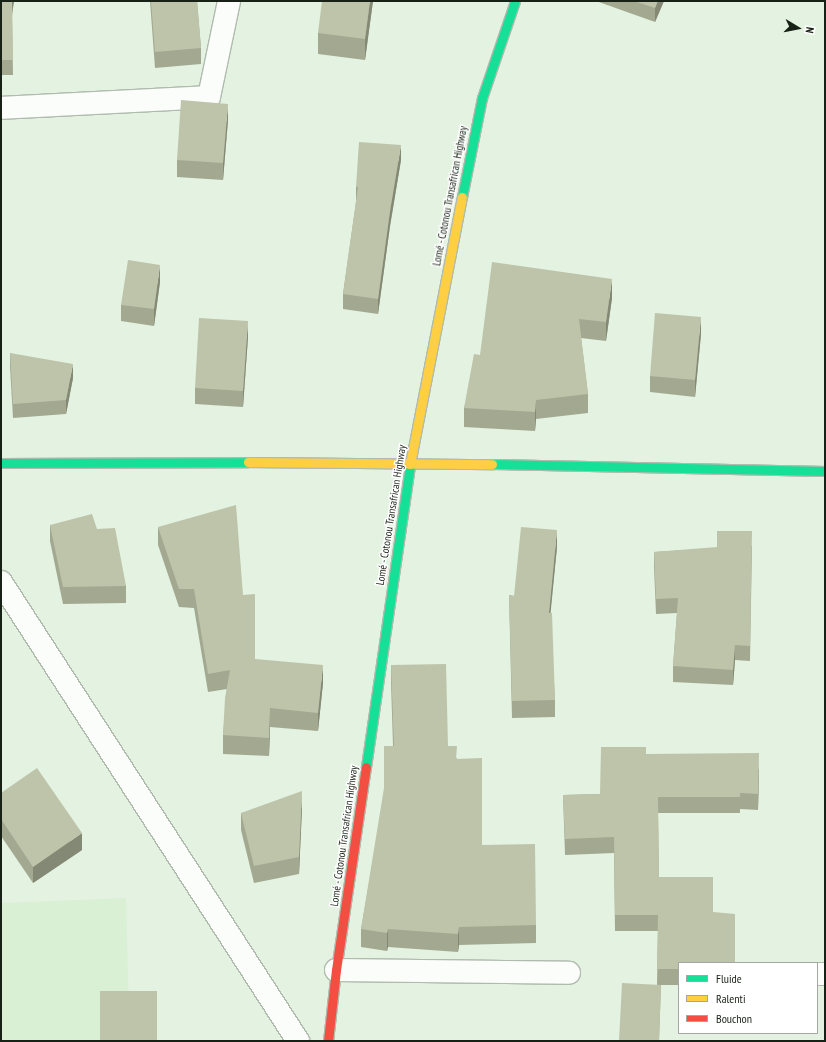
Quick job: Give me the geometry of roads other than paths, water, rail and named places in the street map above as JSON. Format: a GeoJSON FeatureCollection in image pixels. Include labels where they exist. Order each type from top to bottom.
{"type":"FeatureCollection","features":[{"type":"Feature","properties":{"kind":"main road","name":"Lomé - Cotonou Transafrican Highway"},"geometry":{"type":"LineString","coordinates":[[328,1041],[336,970],[410,462],[482,98],[515,1]]}},
{"type":"Feature","properties":{"kind":"main road"},"geometry":{"type":"LineString","coordinates":[[1,463],[410,462],[825,471]]}},
{"type":"Feature","properties":{"kind":"street"},"geometry":{"type":"LineString","coordinates":[[1,108],[209,97],[229,1]]}},
{"type":"Feature","properties":{"kind":"street"},"geometry":{"type":"LineString","coordinates":[[1,582],[298,1041]]}},
{"type":"Feature","properties":{"kind":"street"},"geometry":{"type":"LineString","coordinates":[[336,970],[569,973]]}}]}
